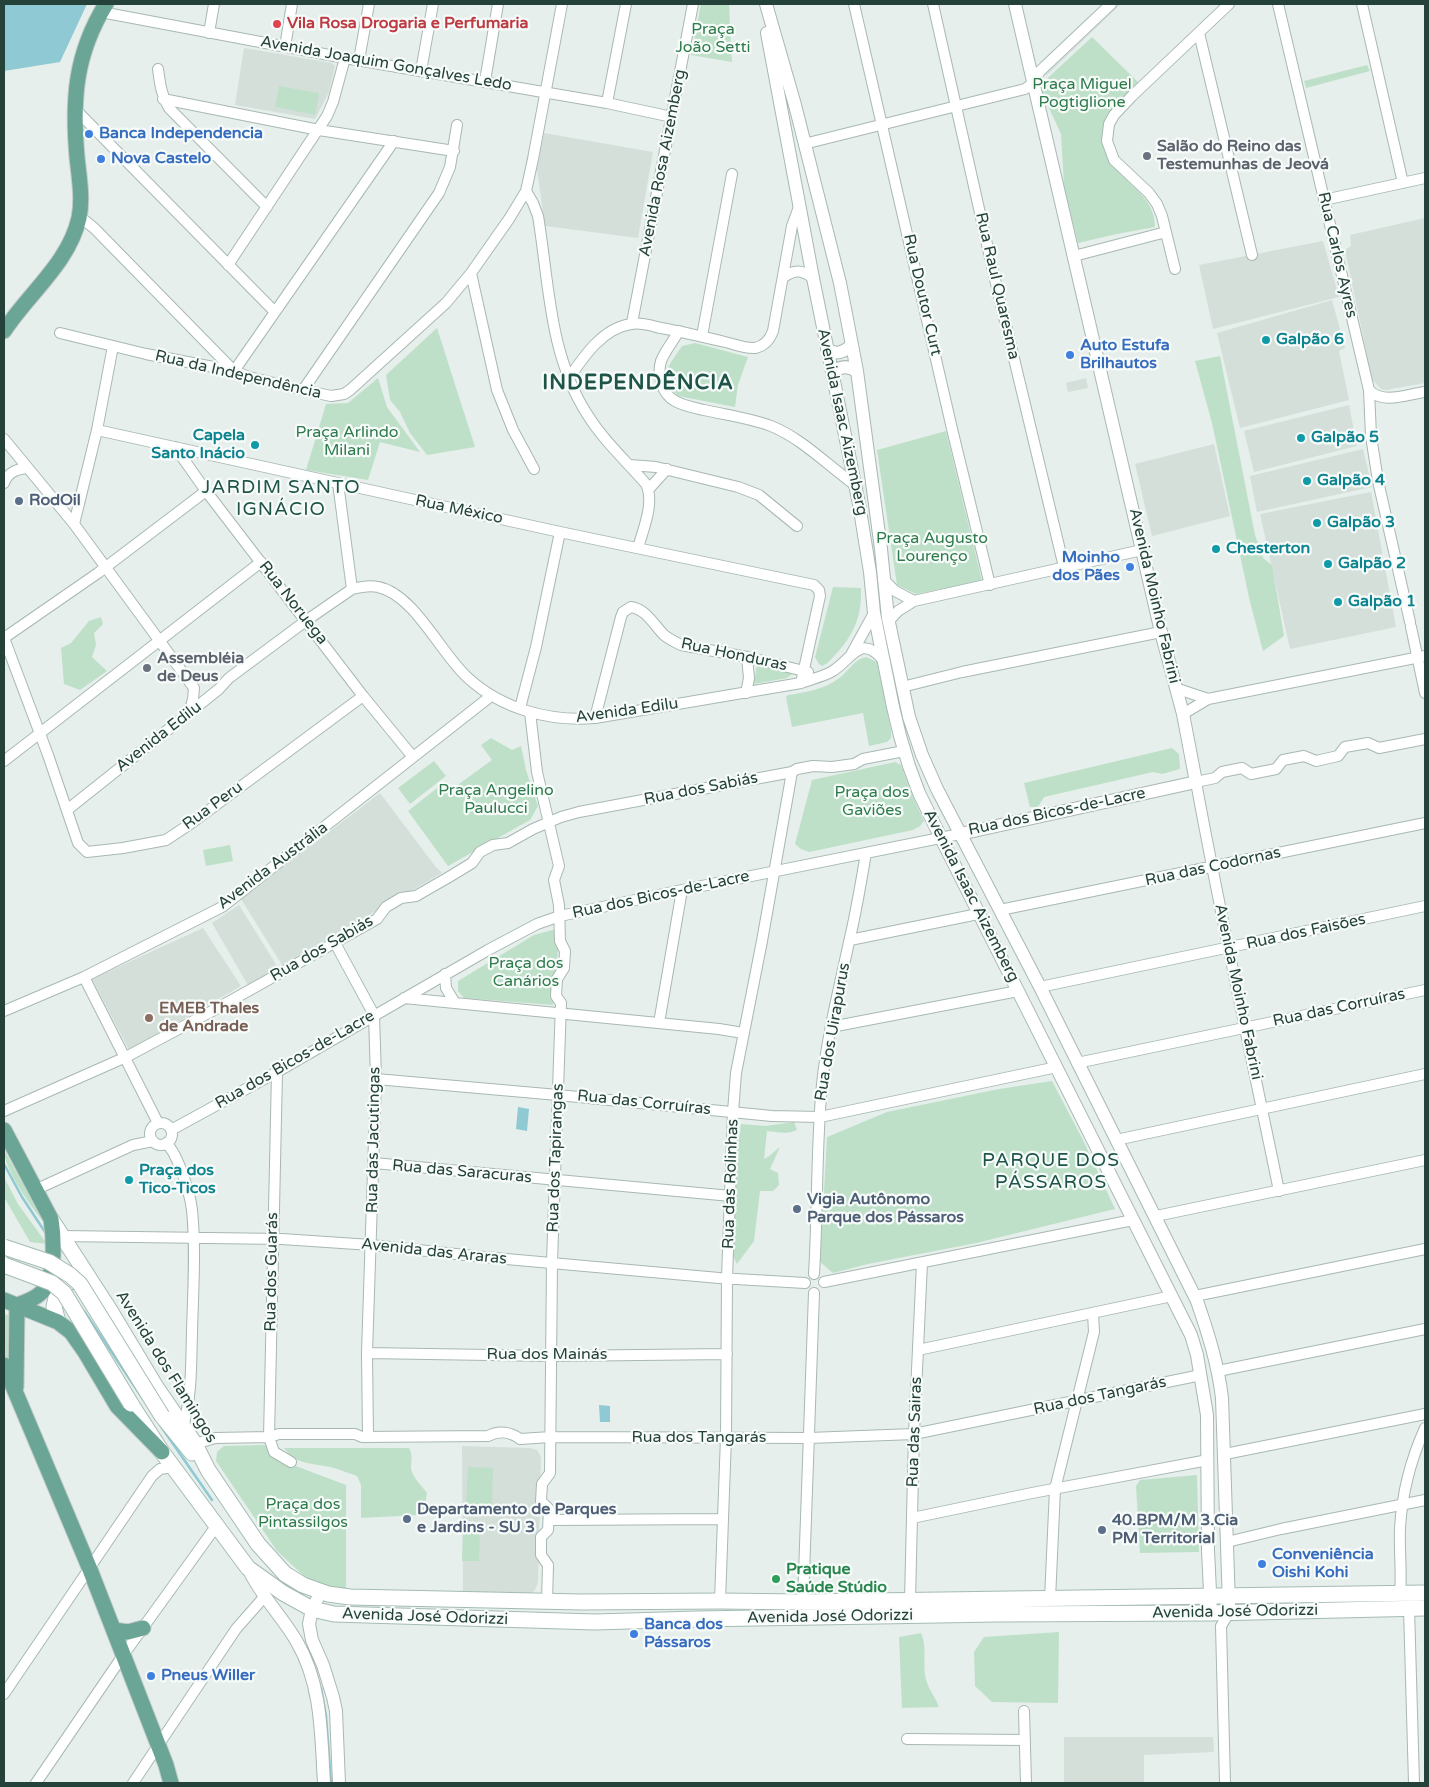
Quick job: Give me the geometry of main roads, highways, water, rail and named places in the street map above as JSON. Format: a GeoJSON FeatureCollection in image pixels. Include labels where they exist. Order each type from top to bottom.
{"type":"FeatureCollection","features":[{"type":"Feature","properties":{"kind":"main road"},"geometry":{"type":"LineString","coordinates":[[4,331],[62,256],[79,216],[75,89],[83,53],[103,8]]}},
{"type":"Feature","properties":{"kind":"main road","name":"Avenida dos Flamingos"},"geometry":{"type":"LineString","coordinates":[[5,1135],[51,1219],[156,1387],[195,1444],[208,1470],[258,1544],[285,1574],[303,1585],[324,1593]]}},
{"type":"Feature","properties":{"kind":"main road"},"geometry":{"type":"LineString","coordinates":[[10,1302],[38,1296],[47,1283],[53,1251],[51,1219]]}},
{"type":"Feature","properties":{"kind":"main road"},"geometry":{"type":"LineString","coordinates":[[4,1247],[49,1262],[70,1275],[80,1284],[162,1416],[180,1440],[208,1470]]}},
{"type":"Feature","properties":{"kind":"main road","name":"Avenida José Odorizzi"},"geometry":{"type":"LineString","coordinates":[[4,1265],[46,1280],[64,1292],[162,1452],[248,1568],[266,1582],[312,1609],[345,1615],[595,1622],[971,1615],[1211,1613],[1229,1605],[1425,1593]]}},
{"type":"Feature","properties":{"kind":"main road"},"geometry":{"type":"LineString","coordinates":[[58,1322],[54,1300],[61,1285],[74,1281],[84,1283],[97,1290]]}},
{"type":"Feature","properties":{"kind":"main road"},"geometry":{"type":"LineString","coordinates":[[10,1302],[58,1322],[71,1332],[78,1340],[118,1406],[162,1452]]}},
{"type":"Feature","properties":{"kind":"main road"},"geometry":{"type":"LineString","coordinates":[[10,1302],[16,1396]]}},
{"type":"Feature","properties":{"kind":"main road"},"geometry":{"type":"LineString","coordinates":[[4,1365],[89,1566],[159,1745],[171,1783]]}},
{"type":"Feature","properties":{"kind":"main road","name":"Avenida José Odorizzi"},"geometry":{"type":"LineString","coordinates":[[324,1593],[350,1597],[547,1601],[804,1602],[1210,1598],[1229,1605],[1425,1608]]}},
{"type":"Feature","properties":{"kind":"main road"},"geometry":{"type":"LineString","coordinates":[[114,1630],[128,1632],[143,1628]]}},
{"type":"Feature","properties":{"kind":"water"},"geometry":{"type":"Polygon","coordinates":[[[4,4],[87,4],[60,62],[4,71],[4,4]]]}},
{"type":"Feature","properties":{"kind":"water"},"geometry":{"type":"Polygon","coordinates":[[[518,1107],[529,1109],[527,1131],[516,1129],[518,1107]]]}},
{"type":"Feature","properties":{"kind":"water"},"geometry":{"type":"Polygon","coordinates":[[[599,1405],[610,1406],[610,1422],[600,1422],[599,1405]]]}},
{"type":"Feature","properties":{"kind":"waterway"},"geometry":{"type":"LineString","coordinates":[[4,1164],[22,1197],[45,1232]]}},
{"type":"Feature","properties":{"kind":"waterway"},"geometry":{"type":"LineString","coordinates":[[84,1311],[143,1399]]}},
{"type":"Feature","properties":{"kind":"waterway"},"geometry":{"type":"LineString","coordinates":[[160,1425],[212,1500]]}},
{"type":"Feature","properties":{"kind":"waterway"},"geometry":{"type":"LineString","coordinates":[[321,1688],[326,1716],[331,1783]]}},
{"type":"Feature","properties":{"kind":"place","name":"Vila Rosa Drogaria e Perfumaria"},"geometry":{"type":"Point","coordinates":[277,24]}},
{"type":"Feature","properties":{"kind":"place","name":"Banca Independencia"},"geometry":{"type":"Point","coordinates":[89,134]}},
{"type":"Feature","properties":{"kind":"place","name":"Salão do Reino das Testemunhas de Jeová"},"geometry":{"type":"Point","coordinates":[1147,156]}},
{"type":"Feature","properties":{"kind":"place","name":"Nova Castelo"},"geometry":{"type":"Point","coordinates":[101,159]}},
{"type":"Feature","properties":{"kind":"place","name":"Galpão 6"},"geometry":{"type":"Point","coordinates":[1266,340]}},
{"type":"Feature","properties":{"kind":"place","name":"Auto Estufa Brilhautos"},"geometry":{"type":"Point","coordinates":[1070,355]}},
{"type":"Feature","properties":{"kind":"place","name":"Galpão 5"},"geometry":{"type":"Point","coordinates":[1301,438]}},
{"type":"Feature","properties":{"kind":"place","name":"Capela Santo Inácio"},"geometry":{"type":"Point","coordinates":[255,445]}},
{"type":"Feature","properties":{"kind":"place","name":"Galpão 4"},"geometry":{"type":"Point","coordinates":[1307,481]}},
{"type":"Feature","properties":{"kind":"place","name":"RodOil"},"geometry":{"type":"Point","coordinates":[19,501]}},
{"type":"Feature","properties":{"kind":"place","name":"Galpão 3"},"geometry":{"type":"Point","coordinates":[1317,523]}},
{"type":"Feature","properties":{"kind":"place","name":"Chesterton"},"geometry":{"type":"Point","coordinates":[1216,549]}},
{"type":"Feature","properties":{"kind":"place","name":"Galpão 2"},"geometry":{"type":"Point","coordinates":[1328,564]}},
{"type":"Feature","properties":{"kind":"place","name":"Moinho dos Pães"},"geometry":{"type":"Point","coordinates":[1130,567]}},
{"type":"Feature","properties":{"kind":"place","name":"Galpão 1"},"geometry":{"type":"Point","coordinates":[1338,602]}},
{"type":"Feature","properties":{"kind":"place","name":"Assembléia de Deus"},"geometry":{"type":"Point","coordinates":[147,668]}},
{"type":"Feature","properties":{"kind":"place","name":"EMEB Thales de Andrade"},"geometry":{"type":"Point","coordinates":[149,1018]}},
{"type":"Feature","properties":{"kind":"place","name":"Praça dos Tico-Ticos"},"geometry":{"type":"Point","coordinates":[129,1180]}},
{"type":"Feature","properties":{"kind":"place","name":"Vigia Autônomo Parque dos Pássaros"},"geometry":{"type":"Point","coordinates":[797,1209]}},
{"type":"Feature","properties":{"kind":"place","name":"Departamento de Parques e Jardins - SU 3"},"geometry":{"type":"Point","coordinates":[407,1519]}},
{"type":"Feature","properties":{"kind":"place","name":"40.BPM/M 3.Cia PM Territorial"},"geometry":{"type":"Point","coordinates":[1102,1530]}},
{"type":"Feature","properties":{"kind":"place","name":"Conveniência Oishi Kohi"},"geometry":{"type":"Point","coordinates":[1262,1564]}},
{"type":"Feature","properties":{"kind":"place","name":"Pratique Saúde Stúdio"},"geometry":{"type":"Point","coordinates":[776,1579]}},
{"type":"Feature","properties":{"kind":"place","name":"Banca dos Pássaros"},"geometry":{"type":"Point","coordinates":[634,1634]}},
{"type":"Feature","properties":{"kind":"place","name":"Pneus Willer"},"geometry":{"type":"Point","coordinates":[151,1676]}},
{"type":"Feature","properties":{"kind":"district","name":"INDEPENDÊNCIA"},"geometry":{"type":"Point","coordinates":[638,383]}},
{"type":"Feature","properties":{"kind":"district","name":"JARDIM SANTO IGNÁCIO"},"geometry":{"type":"Point","coordinates":[281,499]}},
{"type":"Feature","properties":{"kind":"district","name":"PARQUE DOS PÁSSAROS"},"geometry":{"type":"Point","coordinates":[1051,1172]}},
{"type":"Feature","properties":{"kind":"park label","name":"Praça João Setti"},"geometry":{"type":"Point","coordinates":[713,39]}},
{"type":"Feature","properties":{"kind":"park label","name":"Praça Miguel Pogtiglione"},"geometry":{"type":"Point","coordinates":[1082,94]}},
{"type":"Feature","properties":{"kind":"park label","name":"Praça Arlindo Milani"},"geometry":{"type":"Point","coordinates":[347,442]}},
{"type":"Feature","properties":{"kind":"park label","name":"Praça Augusto Lourenço"},"geometry":{"type":"Point","coordinates":[932,548]}},
{"type":"Feature","properties":{"kind":"park label","name":"Praça Angelino Paulucci"},"geometry":{"type":"Point","coordinates":[496,800]}},
{"type":"Feature","properties":{"kind":"park label","name":"Praça dos Gaviões"},"geometry":{"type":"Point","coordinates":[872,802]}},
{"type":"Feature","properties":{"kind":"park label","name":"Praça dos Canários"},"geometry":{"type":"Point","coordinates":[526,973]}},
{"type":"Feature","properties":{"kind":"park label","name":"Praça dos Pintassilgos"},"geometry":{"type":"Point","coordinates":[303,1514]}}]}
